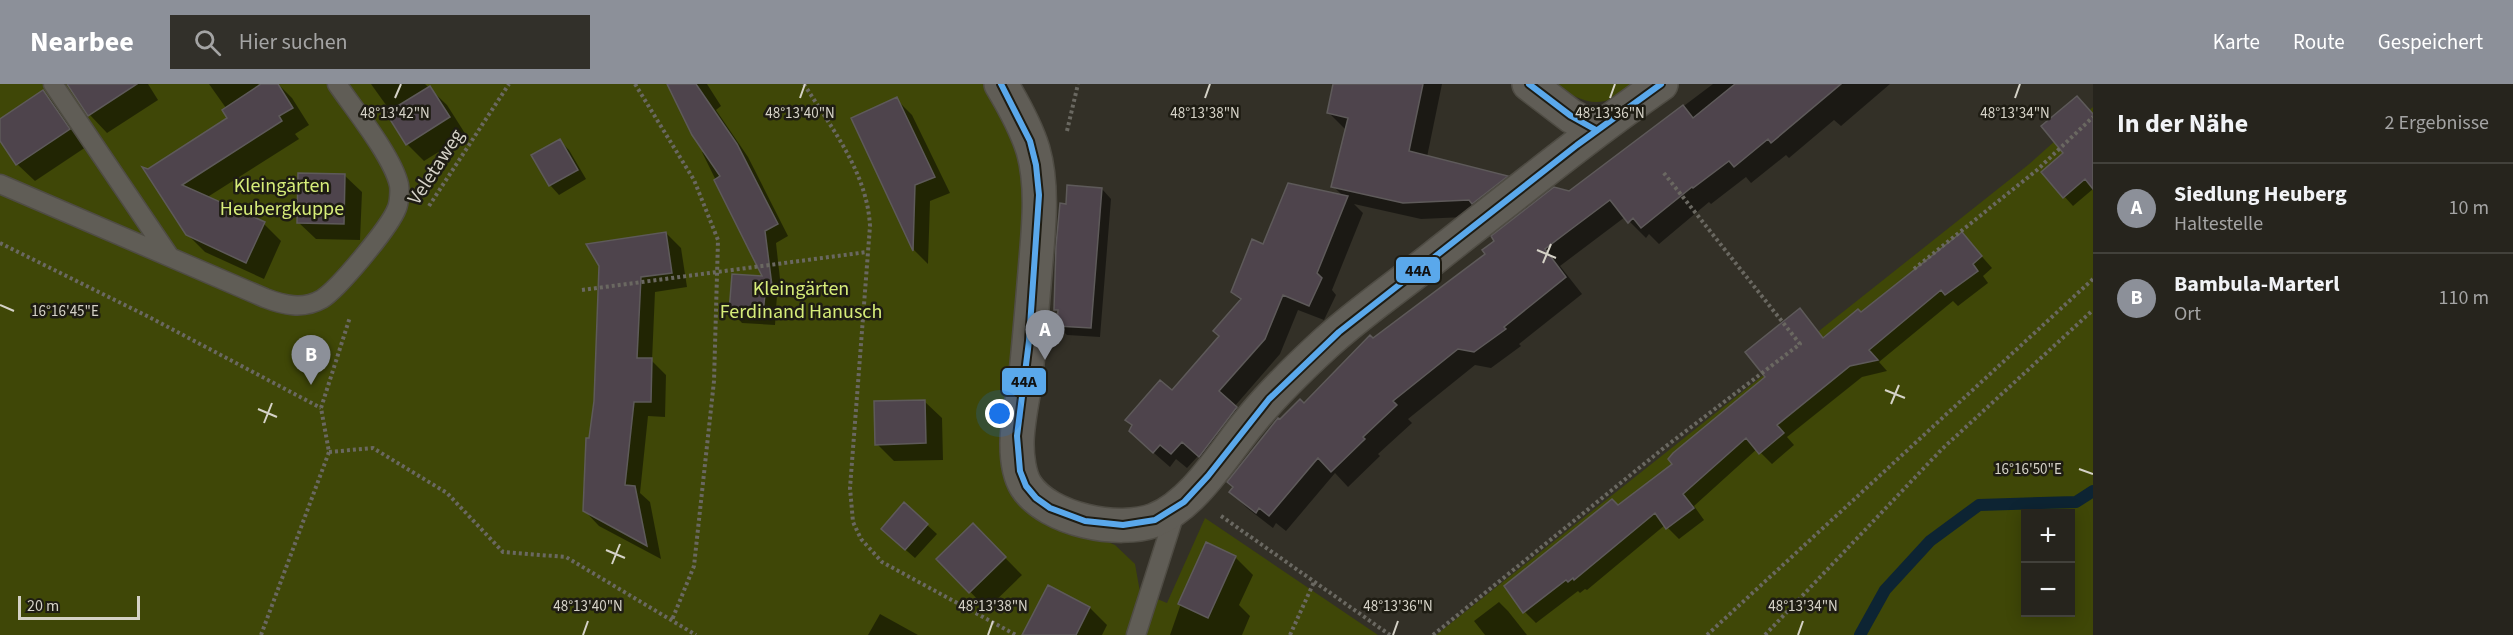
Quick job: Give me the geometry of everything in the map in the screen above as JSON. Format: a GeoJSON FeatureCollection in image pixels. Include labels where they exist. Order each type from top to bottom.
{"type":"FeatureCollection","features":[{"type":"Feature","properties":{"kind":"street"},"geometry":{"type":"LineString","coordinates":[[1001,84],[1028,136],[1034,153],[1038,179],[1039,224],[1017,444],[1020,472],[1026,486],[1049,506],[1081,520],[1119,526],[1139,525],[1156,519],[1184,502],[1254,415],[1327,343],[1596,130],[1661,84]]}},
{"type":"Feature","properties":{"kind":"street"},"geometry":{"type":"LineString","coordinates":[[1529,84],[1570,116],[1596,130]]}},
{"type":"Feature","properties":{"kind":"lane"},"geometry":{"type":"LineString","coordinates":[[53,84],[170,257]]}},
{"type":"Feature","properties":{"kind":"lane"},"geometry":{"type":"LineString","coordinates":[[0,184],[284,305],[300,306],[321,300],[339,284],[387,225],[398,207],[399,186],[388,160],[337,84]]}},
{"type":"Feature","properties":{"kind":"lane"},"geometry":{"type":"LineString","coordinates":[[1136,635],[1184,502]]}},
{"type":"Feature","properties":{"kind":"path","name":"Veletaweg"},"geometry":{"type":"LineString","coordinates":[[425,212],[445,185],[509,84]]}},
{"type":"Feature","properties":{"kind":"path"},"geometry":{"type":"LineString","coordinates":[[635,84],[694,180],[718,240],[714,381],[694,566],[672,620]]}},
{"type":"Feature","properties":{"kind":"path"},"geometry":{"type":"LineString","coordinates":[[804,84],[852,162],[864,187],[869,207],[850,488],[853,522],[861,539],[882,562],[1016,635]]}},
{"type":"Feature","properties":{"kind":"path"},"geometry":{"type":"LineString","coordinates":[[1914,269],[2037,170],[2093,117]]}},
{"type":"Feature","properties":{"kind":"path"},"geometry":{"type":"LineString","coordinates":[[1432,635],[1665,447],[1800,344],[1663,172]]}},
{"type":"Feature","properties":{"kind":"path"},"geometry":{"type":"LineString","coordinates":[[0,243],[149,317],[321,408]]}},
{"type":"Feature","properties":{"kind":"path"},"geometry":{"type":"LineString","coordinates":[[582,290],[718,270],[867,252]]}},
{"type":"Feature","properties":{"kind":"path"},"geometry":{"type":"LineString","coordinates":[[1707,635],[2093,279]]}},
{"type":"Feature","properties":{"kind":"path"},"geometry":{"type":"LineString","coordinates":[[261,635],[329,452],[321,408],[354,308]]}},
{"type":"Feature","properties":{"kind":"path"},"geometry":{"type":"LineString","coordinates":[[1765,635],[1942,449],[2093,310]]}},
{"type":"Feature","properties":{"kind":"path"},"geometry":{"type":"LineString","coordinates":[[329,452],[373,448],[447,493],[503,552],[566,557],[696,635]]}},
{"type":"Feature","properties":{"kind":"path"},"geometry":{"type":"LineString","coordinates":[[1184,502],[1314,582],[1390,635]]}},
{"type":"Feature","properties":{"kind":"path"},"geometry":{"type":"LineString","coordinates":[[1290,635],[1314,582]]}},
{"type":"Feature","properties":{"kind":"green space"},"geometry":{"type":"Polygon","coordinates":[[[0,84],[983,84],[1013,139],[1026,185],[1027,235],[1004,407],[1002,445],[1094,536],[1115,545],[1135,564],[1140,592],[1167,603],[1205,518],[1378,635],[0,635],[0,84]]]}},
{"type":"Feature","properties":{"kind":"green space"},"geometry":{"type":"Polygon","coordinates":[[[1553,84],[1636,84],[1614,98],[1595,102],[1576,97],[1553,84]]]}},
{"type":"Feature","properties":{"kind":"green space"},"geometry":{"type":"Polygon","coordinates":[[[2093,107],[2093,635],[1436,635],[2028,165],[2093,107]]]}},
{"type":"Feature","properties":{"kind":"building"},"geometry":{"type":"Polygon","coordinates":[[[67,84],[137,84],[88,116],[67,84]]]}},
{"type":"Feature","properties":{"kind":"building"},"geometry":{"type":"Polygon","coordinates":[[[261,84],[278,84],[293,108],[279,116],[282,121],[182,185],[265,222],[246,263],[186,235],[142,167],[148,169],[227,118],[222,110],[261,84]]]}},
{"type":"Feature","properties":{"kind":"building"},"geometry":{"type":"Polygon","coordinates":[[[667,84],[696,84],[737,144],[778,224],[765,231],[772,286],[767,287],[766,284],[763,314],[729,312],[732,274],[762,276],[714,180],[720,176],[692,135],[667,84]]]}},
{"type":"Feature","properties":{"kind":"building"},"geometry":{"type":"Polygon","coordinates":[[[1333,84],[1423,84],[1409,151],[1508,176],[1472,204],[1469,200],[1403,203],[1331,187],[1348,118],[1327,113],[1333,84]]]}},
{"type":"Feature","properties":{"kind":"building"},"geometry":{"type":"Polygon","coordinates":[[[1735,84],[1841,84],[1771,143],[1768,139],[1734,167],[1729,161],[1641,228],[1633,218],[1628,223],[1610,200],[1570,230],[1545,249],[1566,277],[1504,327],[1506,329],[1474,352],[1458,349],[1393,401],[1397,405],[1331,472],[1318,458],[1269,516],[1259,508],[1256,513],[1229,492],[1233,487],[1227,482],[1278,418],[1280,419],[1300,399],[1304,403],[1370,335],[1373,338],[1485,254],[1482,250],[1494,241],[1491,236],[1554,187],[1569,191],[1683,105],[1693,118],[1735,84]]]}},
{"type":"Feature","properties":{"kind":"building"},"geometry":{"type":"Polygon","coordinates":[[[430,86],[450,117],[406,145],[386,113],[430,86]]]}},
{"type":"Feature","properties":{"kind":"building"},"geometry":{"type":"Polygon","coordinates":[[[43,90],[70,129],[16,165],[0,141],[0,119],[43,90]]]}},
{"type":"Feature","properties":{"kind":"building"},"geometry":{"type":"Polygon","coordinates":[[[2077,96],[2093,114],[2093,189],[2085,179],[2063,198],[2041,172],[2063,153],[2041,126],[2077,96]]]}},
{"type":"Feature","properties":{"kind":"building"},"geometry":{"type":"Polygon","coordinates":[[[897,97],[935,177],[915,185],[913,251],[851,118],[897,97]]]}},
{"type":"Feature","properties":{"kind":"building"},"geometry":{"type":"Polygon","coordinates":[[[560,139],[578,170],[549,186],[531,155],[560,139]]]}},
{"type":"Feature","properties":{"kind":"building"},"geometry":{"type":"Polygon","coordinates":[[[298,173],[345,174],[344,224],[297,223],[298,173]]]}},
{"type":"Feature","properties":{"kind":"building"},"geometry":{"type":"Polygon","coordinates":[[[1288,183],[1348,196],[1317,273],[1322,278],[1309,306],[1283,295],[1265,339],[1219,391],[1237,407],[1199,457],[1182,442],[1171,454],[1160,445],[1153,453],[1129,431],[1132,425],[1125,420],[1160,380],[1172,390],[1219,336],[1213,331],[1241,299],[1231,292],[1252,239],[1263,244],[1288,183]]]}},
{"type":"Feature","properties":{"kind":"building"},"geometry":{"type":"Polygon","coordinates":[[[1067,185],[1102,188],[1091,328],[1057,326],[1058,310],[1054,310],[1060,203],[1066,204],[1067,185]]]}},
{"type":"Feature","properties":{"kind":"building"},"geometry":{"type":"Polygon","coordinates":[[[666,232],[672,273],[641,277],[637,358],[652,358],[651,402],[634,402],[625,485],[635,486],[647,546],[583,511],[586,438],[589,438],[594,401],[599,266],[586,244],[666,232]]]}},
{"type":"Feature","properties":{"kind":"building"},"geometry":{"type":"Polygon","coordinates":[[[1962,232],[1982,256],[1973,264],[1978,271],[1945,295],[1941,290],[1869,350],[1878,360],[1850,366],[1777,425],[1784,433],[1759,454],[1746,438],[1683,494],[1694,508],[1666,529],[1655,513],[1574,580],[1573,578],[1568,582],[1566,580],[1523,613],[1504,586],[1612,499],[1618,505],[1672,464],[1668,459],[1673,453],[1765,377],[1745,352],[1800,308],[1823,338],[1858,309],[1861,312],[1962,232]]]}},
{"type":"Feature","properties":{"kind":"building"},"geometry":{"type":"Polygon","coordinates":[[[925,400],[926,443],[875,445],[874,401],[925,400]]]}},
{"type":"Feature","properties":{"kind":"building"},"geometry":{"type":"Polygon","coordinates":[[[904,502],[928,524],[905,550],[881,529],[904,502]]]}},
{"type":"Feature","properties":{"kind":"building"},"geometry":{"type":"Polygon","coordinates":[[[973,523],[1006,557],[969,593],[936,559],[973,523]]]}},
{"type":"Feature","properties":{"kind":"building"},"geometry":{"type":"Polygon","coordinates":[[[1206,542],[1236,556],[1208,618],[1178,604],[1206,542]]]}},
{"type":"Feature","properties":{"kind":"building"},"geometry":{"type":"Polygon","coordinates":[[[1048,585],[1090,607],[1076,635],[1022,635],[1048,585]]]}},
{"type":"Feature","properties":{"kind":"waterway"},"geometry":{"type":"LineString","coordinates":[[1860,635],[1885,590],[1930,541],[1979,505],[2076,502],[2093,491]]}},
{"type":"Feature","properties":{"kind":"transit line","name":"44A"},"geometry":{"type":"LineString","coordinates":[[1001,84],[1030,141],[1036,165],[1039,195],[1029,341],[1017,436],[1020,471],[1026,486],[1036,498],[1050,508],[1085,521],[1123,525],[1155,520],[1184,502],[1208,476],[1269,399],[1339,332],[1577,145],[1661,84]]}},
{"type":"Feature","properties":{"kind":"transit line","name":"44A"},"geometry":{"type":"LineString","coordinates":[[1529,84],[1571,116],[1596,130]]}},
{"type":"Feature","properties":{"kind":"place","name":"Siedlung Heuberg"},"geometry":{"type":"Point","coordinates":[1045,360]}},
{"type":"Feature","properties":{"kind":"place","name":"Bambula-Marterl"},"geometry":{"type":"Point","coordinates":[311,385]}},
{"type":"Feature","properties":{"kind":"park label","name":"Kleingärten Heubergkuppe"},"geometry":{"type":"Point","coordinates":[282,198]}},
{"type":"Feature","properties":{"kind":"park label","name":"Kleingärten Ferdinand Hanusch"},"geometry":{"type":"Point","coordinates":[801,300]}}]}
